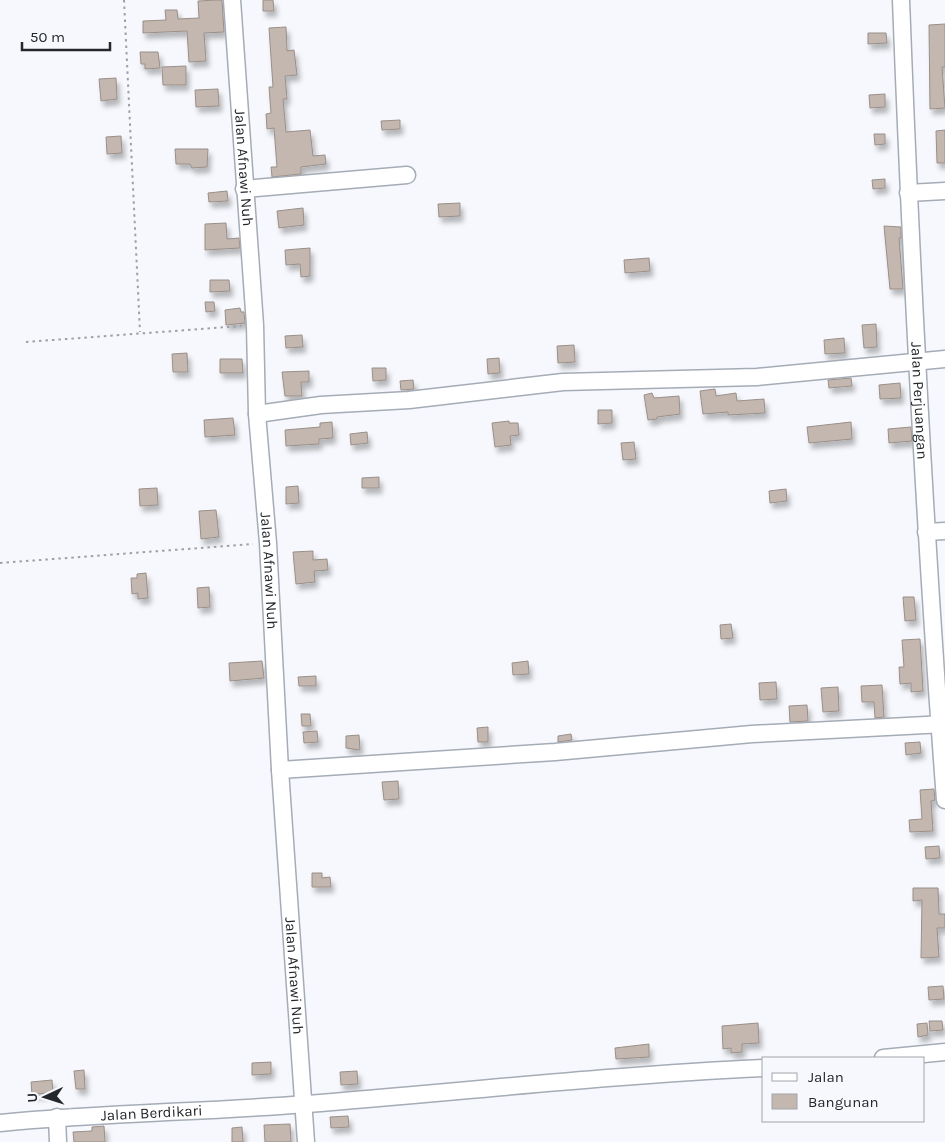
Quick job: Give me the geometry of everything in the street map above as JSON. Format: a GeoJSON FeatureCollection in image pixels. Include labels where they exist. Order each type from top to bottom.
{"type":"FeatureCollection","features":[{"type":"Feature","properties":{"kind":"street","name":"Jalan Afnawi Nuh"},"geometry":{"type":"LineString","coordinates":[[232,0],[255,325],[257,414],[268,543],[280,770],[306,1142]]}},
{"type":"Feature","properties":{"kind":"street","name":"Jalan Perjuangan"},"geometry":{"type":"LineString","coordinates":[[900,0],[926,532],[942,724],[945,800]]}},
{"type":"Feature","properties":{"kind":"street"},"geometry":{"type":"LineString","coordinates":[[244,188],[407,175]]}},
{"type":"Feature","properties":{"kind":"street"},"geometry":{"type":"LineString","coordinates":[[908,193],[945,191]]}},
{"type":"Feature","properties":{"kind":"street"},"geometry":{"type":"LineString","coordinates":[[257,414],[321,405],[410,400],[563,382],[757,377],[918,360],[945,359]]}},
{"type":"Feature","properties":{"kind":"street"},"geometry":{"type":"LineString","coordinates":[[926,532],[945,531]]}},
{"type":"Feature","properties":{"kind":"street"},"geometry":{"type":"LineString","coordinates":[[280,770],[555,752],[752,734],[942,724]]}},
{"type":"Feature","properties":{"kind":"street"},"geometry":{"type":"LineString","coordinates":[[893,1057],[945,1052]]}},
{"type":"Feature","properties":{"kind":"street","name":"Jalan Berdikari"},"geometry":{"type":"LineString","coordinates":[[0,1123],[57,1117],[304,1104],[696,1071],[762,1068]]}},
{"type":"Feature","properties":{"kind":"street"},"geometry":{"type":"LineString","coordinates":[[57,1117],[58,1142]]}},
{"type":"Feature","properties":{"kind":"path"},"geometry":{"type":"LineString","coordinates":[[124,0],[140,332]]}},
{"type":"Feature","properties":{"kind":"path"},"geometry":{"type":"LineString","coordinates":[[26,342],[140,332],[255,325]]}},
{"type":"Feature","properties":{"kind":"path"},"geometry":{"type":"LineString","coordinates":[[0,563],[268,543]]}},
{"type":"Feature","properties":{"kind":"building"},"geometry":{"type":"Polygon","coordinates":[[[222,0],[224,32],[204,33],[206,61],[189,62],[187,31],[143,33],[143,21],[166,20],[165,10],[177,10],[178,19],[199,18],[198,1],[222,0]]]}},
{"type":"Feature","properties":{"kind":"building"},"geometry":{"type":"Polygon","coordinates":[[[263,0],[273,0],[274,11],[263,11],[263,0]]]}},
{"type":"Feature","properties":{"kind":"building"},"geometry":{"type":"Polygon","coordinates":[[[945,24],[945,67],[942,67],[945,108],[930,109],[929,25],[945,24]]]}},
{"type":"Feature","properties":{"kind":"building"},"geometry":{"type":"Polygon","coordinates":[[[286,27],[287,51],[294,50],[297,75],[285,76],[287,99],[283,99],[286,132],[310,130],[313,156],[325,155],[326,164],[301,167],[301,174],[272,177],[271,167],[277,167],[274,128],[267,129],[266,114],[271,113],[269,87],[273,87],[269,28],[286,27]]]}},
{"type":"Feature","properties":{"kind":"building"},"geometry":{"type":"Polygon","coordinates":[[[868,33],[886,33],[887,43],[868,44],[868,33]]]}},
{"type":"Feature","properties":{"kind":"building"},"geometry":{"type":"Polygon","coordinates":[[[140,52],[158,52],[160,68],[145,69],[145,64],[141,64],[140,52]]]}},
{"type":"Feature","properties":{"kind":"building"},"geometry":{"type":"Polygon","coordinates":[[[186,66],[186,85],[163,85],[162,67],[186,66]]]}},
{"type":"Feature","properties":{"kind":"building"},"geometry":{"type":"Polygon","coordinates":[[[116,78],[117,99],[101,101],[99,79],[116,78]]]}},
{"type":"Feature","properties":{"kind":"building"},"geometry":{"type":"Polygon","coordinates":[[[218,89],[219,106],[196,107],[195,90],[218,89]]]}},
{"type":"Feature","properties":{"kind":"building"},"geometry":{"type":"Polygon","coordinates":[[[885,94],[885,107],[870,108],[869,95],[885,94]]]}},
{"type":"Feature","properties":{"kind":"building"},"geometry":{"type":"Polygon","coordinates":[[[400,120],[400,129],[382,130],[381,121],[400,120]]]}},
{"type":"Feature","properties":{"kind":"building"},"geometry":{"type":"Polygon","coordinates":[[[945,130],[945,163],[937,163],[936,131],[945,130]]]}},
{"type":"Feature","properties":{"kind":"building"},"geometry":{"type":"Polygon","coordinates":[[[874,134],[885,134],[885,144],[875,145],[874,134]]]}},
{"type":"Feature","properties":{"kind":"building"},"geometry":{"type":"Polygon","coordinates":[[[121,136],[122,153],[107,154],[106,137],[121,136]]]}},
{"type":"Feature","properties":{"kind":"building"},"geometry":{"type":"Polygon","coordinates":[[[175,149],[208,149],[207,167],[192,168],[190,164],[176,164],[175,149]]]}},
{"type":"Feature","properties":{"kind":"building"},"geometry":{"type":"Polygon","coordinates":[[[885,179],[885,188],[873,189],[872,180],[885,179]]]}},
{"type":"Feature","properties":{"kind":"building"},"geometry":{"type":"Polygon","coordinates":[[[227,191],[228,201],[209,202],[208,193],[227,191]]]}},
{"type":"Feature","properties":{"kind":"building"},"geometry":{"type":"Polygon","coordinates":[[[460,203],[460,216],[439,217],[438,204],[460,203]]]}},
{"type":"Feature","properties":{"kind":"building"},"geometry":{"type":"Polygon","coordinates":[[[303,208],[304,225],[279,228],[277,211],[303,208]]]}},
{"type":"Feature","properties":{"kind":"building"},"geometry":{"type":"Polygon","coordinates":[[[226,223],[227,239],[239,238],[240,248],[205,250],[205,224],[226,223]]]}},
{"type":"Feature","properties":{"kind":"building"},"geometry":{"type":"Polygon","coordinates":[[[884,226],[901,227],[901,238],[899,238],[903,289],[890,289],[884,226]]]}},
{"type":"Feature","properties":{"kind":"building"},"geometry":{"type":"Polygon","coordinates":[[[310,248],[310,276],[301,277],[300,264],[286,265],[285,250],[310,248]]]}},
{"type":"Feature","properties":{"kind":"building"},"geometry":{"type":"Polygon","coordinates":[[[649,258],[650,271],[625,273],[624,260],[649,258]]]}},
{"type":"Feature","properties":{"kind":"building"},"geometry":{"type":"Polygon","coordinates":[[[210,280],[229,280],[230,291],[210,292],[210,280]]]}},
{"type":"Feature","properties":{"kind":"building"},"geometry":{"type":"Polygon","coordinates":[[[205,302],[214,302],[215,311],[206,312],[205,302]]]}},
{"type":"Feature","properties":{"kind":"building"},"geometry":{"type":"Polygon","coordinates":[[[240,308],[241,312],[244,312],[245,323],[226,325],[225,310],[240,308]]]}},
{"type":"Feature","properties":{"kind":"building"},"geometry":{"type":"Polygon","coordinates":[[[876,324],[877,347],[864,348],[862,325],[876,324]]]}},
{"type":"Feature","properties":{"kind":"building"},"geometry":{"type":"Polygon","coordinates":[[[302,335],[303,347],[286,348],[285,336],[302,335]]]}},
{"type":"Feature","properties":{"kind":"building"},"geometry":{"type":"Polygon","coordinates":[[[844,338],[845,353],[825,354],[824,340],[844,338]]]}},
{"type":"Feature","properties":{"kind":"building"},"geometry":{"type":"Polygon","coordinates":[[[574,345],[575,362],[558,363],[557,346],[574,345]]]}},
{"type":"Feature","properties":{"kind":"building"},"geometry":{"type":"Polygon","coordinates":[[[187,353],[188,372],[173,372],[172,354],[187,353]]]}},
{"type":"Feature","properties":{"kind":"building"},"geometry":{"type":"Polygon","coordinates":[[[499,358],[500,373],[488,374],[487,359],[499,358]]]}},
{"type":"Feature","properties":{"kind":"building"},"geometry":{"type":"Polygon","coordinates":[[[220,359],[242,359],[243,373],[220,373],[220,359]]]}},
{"type":"Feature","properties":{"kind":"building"},"geometry":{"type":"Polygon","coordinates":[[[372,368],[386,368],[386,380],[373,381],[372,368]]]}},
{"type":"Feature","properties":{"kind":"building"},"geometry":{"type":"Polygon","coordinates":[[[309,371],[309,382],[301,382],[302,396],[285,396],[282,372],[309,371]]]}},
{"type":"Feature","properties":{"kind":"building"},"geometry":{"type":"Polygon","coordinates":[[[851,378],[852,386],[829,388],[828,380],[851,378]]]}},
{"type":"Feature","properties":{"kind":"building"},"geometry":{"type":"Polygon","coordinates":[[[413,380],[414,389],[401,390],[400,381],[413,380]]]}},
{"type":"Feature","properties":{"kind":"building"},"geometry":{"type":"Polygon","coordinates":[[[900,383],[901,398],[880,399],[879,385],[900,383]]]}},
{"type":"Feature","properties":{"kind":"building"},"geometry":{"type":"Polygon","coordinates":[[[715,389],[716,396],[736,393],[737,401],[764,399],[765,413],[728,415],[728,412],[703,414],[700,391],[715,389]]]}},
{"type":"Feature","properties":{"kind":"building"},"geometry":{"type":"Polygon","coordinates":[[[652,393],[654,398],[679,396],[680,414],[648,420],[644,395],[652,393]]]}},
{"type":"Feature","properties":{"kind":"building"},"geometry":{"type":"Polygon","coordinates":[[[598,410],[612,410],[612,423],[598,424],[598,410]]]}},
{"type":"Feature","properties":{"kind":"building"},"geometry":{"type":"Polygon","coordinates":[[[233,418],[235,435],[205,437],[204,420],[233,418]]]}},
{"type":"Feature","properties":{"kind":"building"},"geometry":{"type":"Polygon","coordinates":[[[509,421],[509,423],[518,423],[519,435],[510,436],[511,445],[495,447],[492,423],[509,421]]]}},
{"type":"Feature","properties":{"kind":"building"},"geometry":{"type":"Polygon","coordinates":[[[332,422],[333,438],[319,439],[319,444],[286,446],[285,430],[320,427],[320,423],[332,422]]]}},
{"type":"Feature","properties":{"kind":"building"},"geometry":{"type":"Polygon","coordinates":[[[851,422],[852,439],[809,443],[807,427],[851,422]]]}},
{"type":"Feature","properties":{"kind":"building"},"geometry":{"type":"Polygon","coordinates":[[[911,427],[912,441],[889,443],[888,429],[911,427]]]}},
{"type":"Feature","properties":{"kind":"building"},"geometry":{"type":"Polygon","coordinates":[[[367,432],[368,443],[351,445],[350,434],[367,432]]]}},
{"type":"Feature","properties":{"kind":"building"},"geometry":{"type":"Polygon","coordinates":[[[634,442],[636,459],[623,460],[621,443],[634,442]]]}},
{"type":"Feature","properties":{"kind":"building"},"geometry":{"type":"Polygon","coordinates":[[[379,477],[379,488],[362,488],[362,478],[379,477]]]}},
{"type":"Feature","properties":{"kind":"building"},"geometry":{"type":"Polygon","coordinates":[[[298,486],[299,503],[286,504],[286,487],[298,486]]]}},
{"type":"Feature","properties":{"kind":"building"},"geometry":{"type":"Polygon","coordinates":[[[157,488],[158,505],[140,506],[139,489],[157,488]]]}},
{"type":"Feature","properties":{"kind":"building"},"geometry":{"type":"Polygon","coordinates":[[[786,489],[787,501],[770,503],[769,491],[786,489]]]}},
{"type":"Feature","properties":{"kind":"building"},"geometry":{"type":"Polygon","coordinates":[[[216,510],[219,537],[201,539],[199,511],[216,510]]]}},
{"type":"Feature","properties":{"kind":"building"},"geometry":{"type":"Polygon","coordinates":[[[313,551],[313,560],[327,559],[328,570],[314,571],[315,582],[296,584],[293,552],[313,551]]]}},
{"type":"Feature","properties":{"kind":"building"},"geometry":{"type":"Polygon","coordinates":[[[146,573],[148,598],[138,599],[138,593],[132,594],[131,578],[137,578],[137,574],[146,573]]]}},
{"type":"Feature","properties":{"kind":"building"},"geometry":{"type":"Polygon","coordinates":[[[209,587],[210,607],[198,608],[197,588],[209,587]]]}},
{"type":"Feature","properties":{"kind":"building"},"geometry":{"type":"Polygon","coordinates":[[[903,597],[914,597],[916,620],[905,621],[903,597]]]}},
{"type":"Feature","properties":{"kind":"building"},"geometry":{"type":"Polygon","coordinates":[[[731,624],[733,638],[721,639],[720,625],[731,624]]]}},
{"type":"Feature","properties":{"kind":"building"},"geometry":{"type":"Polygon","coordinates":[[[920,639],[923,691],[911,692],[911,683],[900,684],[899,667],[904,667],[902,640],[920,639]]]}},
{"type":"Feature","properties":{"kind":"building"},"geometry":{"type":"Polygon","coordinates":[[[262,661],[264,678],[230,681],[229,663],[262,661]]]}},
{"type":"Feature","properties":{"kind":"building"},"geometry":{"type":"Polygon","coordinates":[[[528,661],[529,674],[513,675],[512,663],[528,661]]]}},
{"type":"Feature","properties":{"kind":"building"},"geometry":{"type":"Polygon","coordinates":[[[316,676],[316,686],[299,686],[298,677],[316,676]]]}},
{"type":"Feature","properties":{"kind":"building"},"geometry":{"type":"Polygon","coordinates":[[[776,682],[777,699],[760,700],[759,683],[776,682]]]}},
{"type":"Feature","properties":{"kind":"building"},"geometry":{"type":"Polygon","coordinates":[[[882,685],[884,717],[875,718],[874,702],[862,702],[861,686],[882,685]]]}},
{"type":"Feature","properties":{"kind":"building"},"geometry":{"type":"Polygon","coordinates":[[[838,687],[839,711],[823,712],[821,688],[838,687]]]}},
{"type":"Feature","properties":{"kind":"building"},"geometry":{"type":"Polygon","coordinates":[[[807,705],[808,721],[790,722],[789,706],[807,705]]]}},
{"type":"Feature","properties":{"kind":"building"},"geometry":{"type":"Polygon","coordinates":[[[301,714],[310,714],[311,726],[302,726],[301,714]]]}},
{"type":"Feature","properties":{"kind":"building"},"geometry":{"type":"Polygon","coordinates":[[[488,727],[488,742],[478,742],[477,728],[488,727]]]}},
{"type":"Feature","properties":{"kind":"building"},"geometry":{"type":"Polygon","coordinates":[[[317,731],[318,742],[304,743],[303,732],[317,731]]]}},
{"type":"Feature","properties":{"kind":"building"},"geometry":{"type":"Polygon","coordinates":[[[571,734],[572,740],[558,742],[558,736],[571,734]]]}},
{"type":"Feature","properties":{"kind":"building"},"geometry":{"type":"Polygon","coordinates":[[[359,735],[360,750],[346,748],[346,736],[359,735]]]}},
{"type":"Feature","properties":{"kind":"building"},"geometry":{"type":"Polygon","coordinates":[[[920,742],[921,753],[906,755],[905,743],[920,742]]]}},
{"type":"Feature","properties":{"kind":"building"},"geometry":{"type":"Polygon","coordinates":[[[398,781],[399,799],[384,800],[382,782],[398,781]]]}},
{"type":"Feature","properties":{"kind":"building"},"geometry":{"type":"Polygon","coordinates":[[[934,789],[935,800],[931,801],[933,831],[910,832],[909,820],[922,819],[920,790],[934,789]]]}},
{"type":"Feature","properties":{"kind":"building"},"geometry":{"type":"Polygon","coordinates":[[[939,846],[940,858],[926,859],[925,847],[939,846]]]}},
{"type":"Feature","properties":{"kind":"building"},"geometry":{"type":"Polygon","coordinates":[[[312,873],[322,873],[322,878],[330,877],[331,887],[312,887],[312,873]]]}},
{"type":"Feature","properties":{"kind":"building"},"geometry":{"type":"Polygon","coordinates":[[[913,888],[938,888],[939,914],[945,914],[945,928],[937,928],[939,957],[921,958],[922,900],[913,901],[913,888]]]}},
{"type":"Feature","properties":{"kind":"building"},"geometry":{"type":"Polygon","coordinates":[[[943,986],[944,999],[929,1000],[928,987],[943,986]]]}},
{"type":"Feature","properties":{"kind":"building"},"geometry":{"type":"Polygon","coordinates":[[[929,1021],[942,1021],[943,1030],[930,1031],[929,1021]]]}},
{"type":"Feature","properties":{"kind":"building"},"geometry":{"type":"Polygon","coordinates":[[[758,1023],[759,1043],[742,1044],[742,1052],[731,1053],[731,1048],[723,1049],[722,1026],[758,1023]]]}},
{"type":"Feature","properties":{"kind":"building"},"geometry":{"type":"Polygon","coordinates":[[[927,1023],[928,1035],[918,1037],[917,1024],[927,1023]]]}},
{"type":"Feature","properties":{"kind":"building"},"geometry":{"type":"Polygon","coordinates":[[[649,1044],[649,1057],[616,1059],[615,1048],[649,1044]]]}},
{"type":"Feature","properties":{"kind":"building"},"geometry":{"type":"Polygon","coordinates":[[[271,1062],[271,1074],[252,1075],[252,1063],[271,1062]]]}},
{"type":"Feature","properties":{"kind":"building"},"geometry":{"type":"Polygon","coordinates":[[[84,1070],[85,1089],[76,1089],[74,1071],[84,1070]]]}},
{"type":"Feature","properties":{"kind":"building"},"geometry":{"type":"Polygon","coordinates":[[[357,1071],[358,1084],[341,1085],[340,1072],[357,1071]]]}},
{"type":"Feature","properties":{"kind":"building"},"geometry":{"type":"Polygon","coordinates":[[[52,1080],[53,1093],[32,1094],[31,1082],[52,1080]]]}},
{"type":"Feature","properties":{"kind":"building"},"geometry":{"type":"Polygon","coordinates":[[[348,1116],[349,1127],[331,1128],[330,1117],[348,1116]]]}},
{"type":"Feature","properties":{"kind":"building"},"geometry":{"type":"Polygon","coordinates":[[[290,1124],[291,1142],[265,1142],[264,1125],[290,1124]]]}},
{"type":"Feature","properties":{"kind":"building"},"geometry":{"type":"Polygon","coordinates":[[[104,1126],[105,1142],[74,1142],[73,1132],[92,1131],[92,1127],[104,1126]]]}},
{"type":"Feature","properties":{"kind":"building"},"geometry":{"type":"Polygon","coordinates":[[[242,1127],[243,1142],[232,1142],[232,1128],[242,1127]]]}}]}
